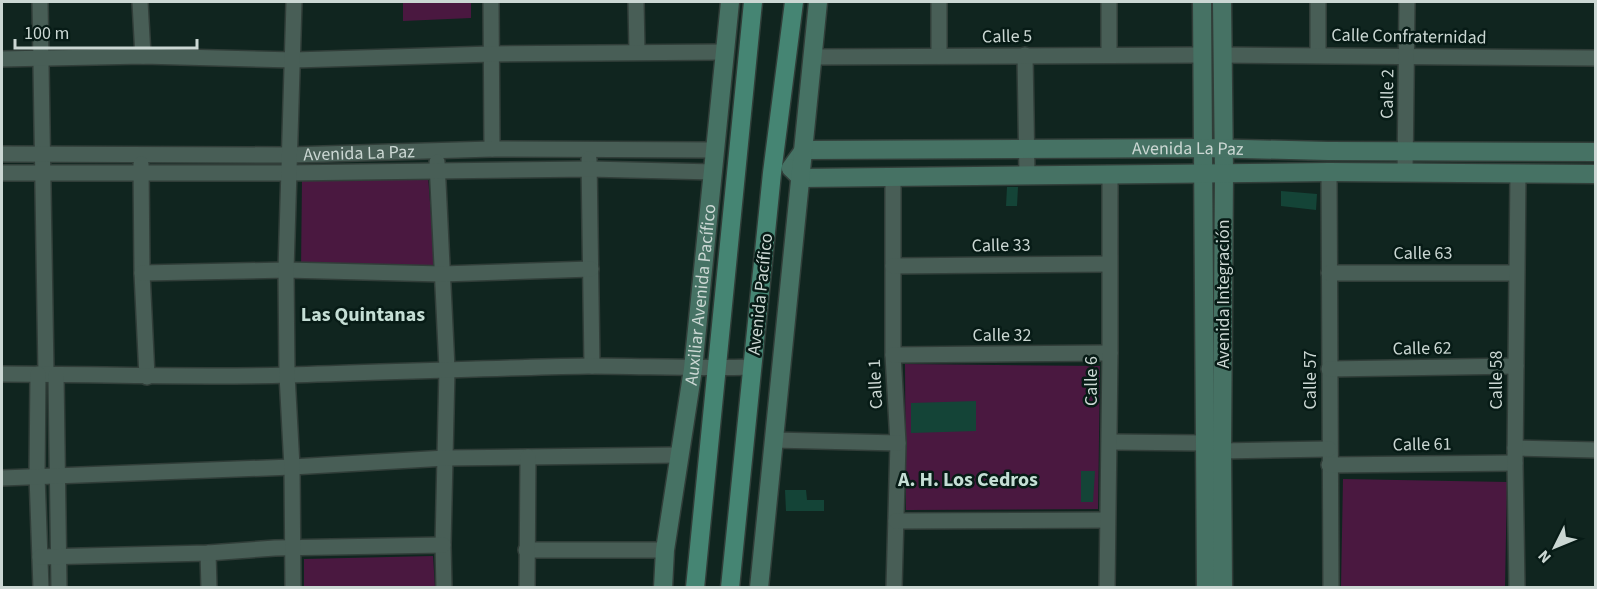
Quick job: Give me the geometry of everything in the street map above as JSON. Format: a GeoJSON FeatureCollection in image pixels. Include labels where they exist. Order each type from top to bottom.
{"type":"FeatureCollection","features":[{"type":"Feature","properties":{"kind":"main road","name":"Auxiliar Avenida Pacífico"},"geometry":{"type":"LineString","coordinates":[[663,588],[665,550],[693,369],[730,2]]}},
{"type":"Feature","properties":{"kind":"main road","name":"Avenida Pacífico"},"geometry":{"type":"LineString","coordinates":[[695,588],[753,2]]}},
{"type":"Feature","properties":{"kind":"main road","name":"Avenida Pacífico"},"geometry":{"type":"LineString","coordinates":[[730,588],[772,174],[794,2]]}},
{"type":"Feature","properties":{"kind":"main road"},"geometry":{"type":"LineString","coordinates":[[759,588],[796,173],[804,150],[818,2]]}},
{"type":"Feature","properties":{"kind":"main road"},"geometry":{"type":"LineString","coordinates":[[1202,2],[1203,148],[1214,447],[1206,588]]}},
{"type":"Feature","properties":{"kind":"main road","name":"Avenida Integración"},"geometry":{"type":"LineString","coordinates":[[1222,2],[1223,148],[1233,173],[1214,447],[1223,588]]}},
{"type":"Feature","properties":{"kind":"main road","name":"Avenida La Paz"},"geometry":{"type":"LineString","coordinates":[[804,150],[1223,148],[1596,152]]}},
{"type":"Feature","properties":{"kind":"main road","name":"Avenida La Paz"},"geometry":{"type":"LineString","coordinates":[[772,174],[893,178],[1329,172],[1596,174]]}},
{"type":"Feature","properties":{"kind":"street"},"geometry":{"type":"LineString","coordinates":[[40,2],[47,374],[56,475],[59,588]]}},
{"type":"Feature","properties":{"kind":"street"},"geometry":{"type":"LineString","coordinates":[[140,2],[143,56]]}},
{"type":"Feature","properties":{"kind":"street"},"geometry":{"type":"LineString","coordinates":[[292,588],[292,467],[285,270],[287,172],[290,156],[294,60],[294,2]]}},
{"type":"Feature","properties":{"kind":"street"},"geometry":{"type":"LineString","coordinates":[[491,2],[492,149]]}},
{"type":"Feature","properties":{"kind":"street"},"geometry":{"type":"LineString","coordinates":[[636,2],[637,52]]}},
{"type":"Feature","properties":{"kind":"street"},"geometry":{"type":"LineString","coordinates":[[939,2],[939,56]]}},
{"type":"Feature","properties":{"kind":"street"},"geometry":{"type":"LineString","coordinates":[[1109,2],[1109,54]]}},
{"type":"Feature","properties":{"kind":"street"},"geometry":{"type":"LineString","coordinates":[[1318,2],[1318,54]]}},
{"type":"Feature","properties":{"kind":"street","name":"Calle 2"},"geometry":{"type":"LineString","coordinates":[[1405,172],[1407,2]]}},
{"type":"Feature","properties":{"kind":"street"},"geometry":{"type":"LineString","coordinates":[[2,59],[143,56],[294,60],[492,54],[725,52]]}},
{"type":"Feature","properties":{"kind":"street"},"geometry":{"type":"LineString","coordinates":[[1025,55],[1027,176]]}},
{"type":"Feature","properties":{"kind":"street","name":"Calle 5"},"geometry":{"type":"LineString","coordinates":[[813,57],[1202,55]]}},
{"type":"Feature","properties":{"kind":"street","name":"Calle Confraternidad"},"geometry":{"type":"LineString","coordinates":[[1222,55],[1596,58]]}},
{"type":"Feature","properties":{"kind":"street","name":"Avenida La Paz"},"geometry":{"type":"LineString","coordinates":[[2,154],[290,156],[492,149],[716,150]]}},
{"type":"Feature","properties":{"kind":"street"},"geometry":{"type":"LineString","coordinates":[[589,150],[592,366]]}},
{"type":"Feature","properties":{"kind":"street"},"geometry":{"type":"LineString","coordinates":[[437,152],[447,369],[444,588]]}},
{"type":"Feature","properties":{"kind":"street"},"geometry":{"type":"LineString","coordinates":[[141,155],[142,273],[147,376]]}},
{"type":"Feature","properties":{"kind":"street"},"geometry":{"type":"LineString","coordinates":[[2,172],[589,169],[714,172]]}},
{"type":"Feature","properties":{"kind":"street","name":"Calle 57"},"geometry":{"type":"LineString","coordinates":[[1329,172],[1331,588]]}},
{"type":"Feature","properties":{"kind":"street","name":"Calle 58"},"geometry":{"type":"LineString","coordinates":[[1517,588],[1515,455],[1518,173]]}},
{"type":"Feature","properties":{"kind":"street","name":"Calle 6"},"geometry":{"type":"LineString","coordinates":[[1107,588],[1110,442],[1110,174]]}},
{"type":"Feature","properties":{"kind":"street","name":"Calle 1"},"geometry":{"type":"LineString","coordinates":[[893,178],[893,355],[898,443],[894,588]]}},
{"type":"Feature","properties":{"kind":"street","name":"Calle 33"},"geometry":{"type":"LineString","coordinates":[[893,266],[1109,264]]}},
{"type":"Feature","properties":{"kind":"street"},"geometry":{"type":"LineString","coordinates":[[142,273],[285,270],[442,274],[591,269]]}},
{"type":"Feature","properties":{"kind":"street","name":"Calle 63"},"geometry":{"type":"LineString","coordinates":[[1329,273],[1516,273]]}},
{"type":"Feature","properties":{"kind":"street","name":"Calle 32"},"geometry":{"type":"LineString","coordinates":[[893,355],[1110,353]]}},
{"type":"Feature","properties":{"kind":"street"},"geometry":{"type":"LineString","coordinates":[[2,374],[287,375],[592,366],[693,369],[752,367]]}},
{"type":"Feature","properties":{"kind":"street","name":"Calle 62"},"geometry":{"type":"LineString","coordinates":[[1329,369],[1516,366]]}},
{"type":"Feature","properties":{"kind":"street"},"geometry":{"type":"LineString","coordinates":[[41,588],[37,476],[47,374]]}},
{"type":"Feature","properties":{"kind":"street"},"geometry":{"type":"LineString","coordinates":[[774,440],[898,443]]}},
{"type":"Feature","properties":{"kind":"street"},"geometry":{"type":"LineString","coordinates":[[1110,442],[1329,449]]}},
{"type":"Feature","properties":{"kind":"street","name":"Calle 61"},"geometry":{"type":"LineString","coordinates":[[1329,465],[1596,450]]}},
{"type":"Feature","properties":{"kind":"street"},"geometry":{"type":"LineString","coordinates":[[2,478],[292,467],[446,458],[679,455]]}},
{"type":"Feature","properties":{"kind":"street"},"geometry":{"type":"LineString","coordinates":[[527,588],[528,457]]}},
{"type":"Feature","properties":{"kind":"street"},"geometry":{"type":"LineString","coordinates":[[896,521],[1107,520]]}},
{"type":"Feature","properties":{"kind":"street"},"geometry":{"type":"LineString","coordinates":[[40,557],[208,554],[275,548],[443,545]]}},
{"type":"Feature","properties":{"kind":"street"},"geometry":{"type":"LineString","coordinates":[[526,550],[665,550]]}},
{"type":"Feature","properties":{"kind":"street"},"geometry":{"type":"LineString","coordinates":[[208,554],[209,588]]}},
{"type":"Feature","properties":{"kind":"shaded area"},"geometry":{"type":"Polygon","coordinates":[[[403,2],[471,2],[471,18],[403,21],[403,2]]]}},
{"type":"Feature","properties":{"kind":"shaded area"},"geometry":{"type":"Polygon","coordinates":[[[428,176],[435,268],[301,270],[302,179],[428,176]]]}},
{"type":"Feature","properties":{"kind":"shaded area"},"geometry":{"type":"Polygon","coordinates":[[[905,364],[1100,366],[1098,509],[906,510],[905,364]]]}},
{"type":"Feature","properties":{"kind":"shaded area"},"geometry":{"type":"Polygon","coordinates":[[[1343,479],[1507,482],[1505,587],[1341,587],[1343,479]]]}},
{"type":"Feature","properties":{"kind":"shaded area"},"geometry":{"type":"Polygon","coordinates":[[[433,556],[435,587],[304,587],[304,559],[433,556]]]}},
{"type":"Feature","properties":{"kind":"building"},"geometry":{"type":"Polygon","coordinates":[[[1007,187],[1018,187],[1017,206],[1006,206],[1007,187]]]}},
{"type":"Feature","properties":{"kind":"building"},"geometry":{"type":"Polygon","coordinates":[[[1281,191],[1317,194],[1316,210],[1281,206],[1281,191]]]}},
{"type":"Feature","properties":{"kind":"building"},"geometry":{"type":"Polygon","coordinates":[[[976,401],[976,431],[911,433],[911,403],[976,401]]]}},
{"type":"Feature","properties":{"kind":"building"},"geometry":{"type":"Polygon","coordinates":[[[1081,471],[1095,471],[1093,502],[1081,502],[1081,471]]]}},
{"type":"Feature","properties":{"kind":"building"},"geometry":{"type":"Polygon","coordinates":[[[785,490],[806,490],[807,500],[824,500],[824,511],[786,511],[785,490]]]}},
{"type":"Feature","properties":{"kind":"district","name":"Las Quintanas"},"geometry":{"type":"Point","coordinates":[363,314]}},
{"type":"Feature","properties":{"kind":"district","name":"A. H. Los Cedros"},"geometry":{"type":"Point","coordinates":[968,479]}}]}
